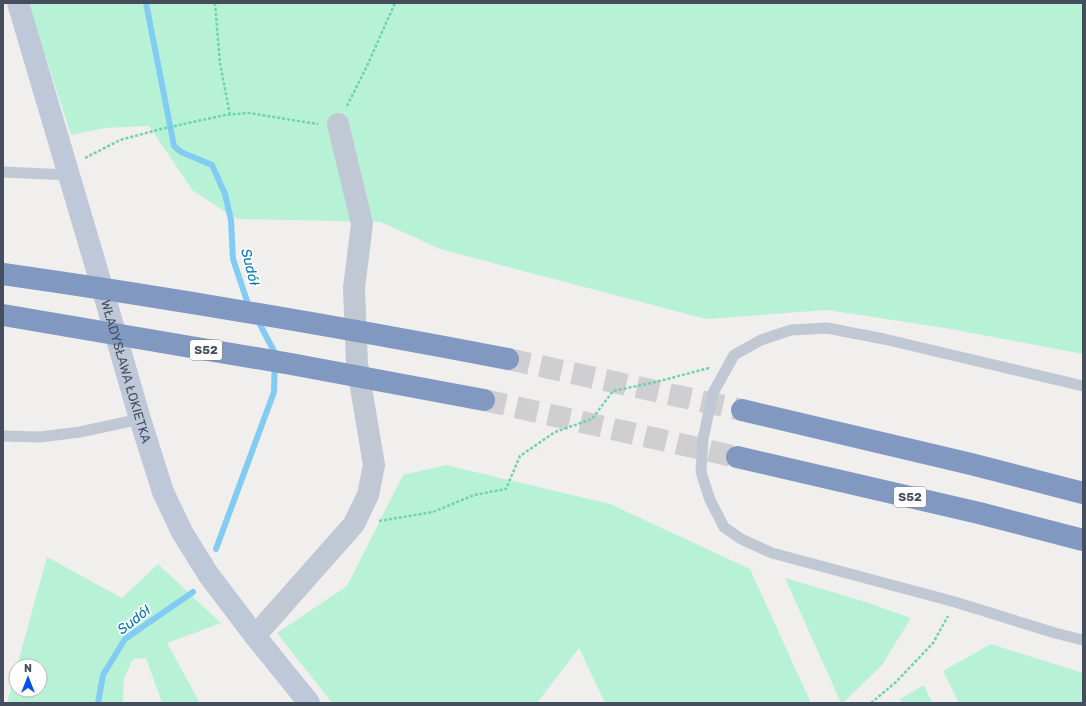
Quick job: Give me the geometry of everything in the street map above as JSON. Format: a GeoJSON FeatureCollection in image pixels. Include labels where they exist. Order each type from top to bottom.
{"type":"FeatureCollection","features":[{"type":"Feature","properties":{"kind":"highway"},"geometry":{"type":"LineString","coordinates":[[3,274],[233,309],[508,359]]}},
{"type":"Feature","properties":{"kind":"highway","name":"S52"},"geometry":{"type":"LineString","coordinates":[[3,315],[291,364],[484,400]]}},
{"type":"Feature","properties":{"kind":"highway"},"geometry":{"type":"LineString","coordinates":[[742,410],[971,464],[1083,493]]}},
{"type":"Feature","properties":{"kind":"highway","name":"S52"},"geometry":{"type":"LineString","coordinates":[[736,457],[979,513],[1083,540]]}},
{"type":"Feature","properties":{"kind":"street","name":"WŁADYSŁAWA ŁOKIETKA"},"geometry":{"type":"LineString","coordinates":[[18,3],[140,419],[163,492],[182,532],[208,574],[255,636],[309,703]]}},
{"type":"Feature","properties":{"kind":"street"},"geometry":{"type":"LineString","coordinates":[[255,636],[354,524],[368,495],[374,465],[356,364],[354,288],[362,224],[338,124]]}},
{"type":"Feature","properties":{"kind":"lane"},"geometry":{"type":"LineString","coordinates":[[3,172],[68,172]]}},
{"type":"Feature","properties":{"kind":"lane"},"geometry":{"type":"LineString","coordinates":[[1083,386],[884,339],[827,328],[791,330],[761,340],[734,355],[713,393],[703,439],[701,472],[710,500],[724,527],[741,539],[772,553],[955,602],[1055,633],[1083,640]]}},
{"type":"Feature","properties":{"kind":"lane"},"geometry":{"type":"LineString","coordinates":[[3,436],[40,437],[80,432],[140,419]]}},
{"type":"Feature","properties":{"kind":"path"},"geometry":{"type":"LineString","coordinates":[[215,3],[220,63],[230,115]]}},
{"type":"Feature","properties":{"kind":"path"},"geometry":{"type":"LineString","coordinates":[[68,172],[120,140],[164,128],[230,115],[249,113],[311,123],[338,124],[367,66],[395,3]]}},
{"type":"Feature","properties":{"kind":"path"},"geometry":{"type":"LineString","coordinates":[[354,524],[385,521],[433,512],[474,495],[506,489],[520,456],[555,432],[592,419],[613,391],[729,364]]}},
{"type":"Feature","properties":{"kind":"path"},"geometry":{"type":"LineString","coordinates":[[871,703],[896,682],[933,643],[955,602]]}},
{"type":"Feature","properties":{"kind":"green space"},"geometry":{"type":"Polygon","coordinates":[[[28,3],[1083,3],[1083,354],[945,328],[827,310],[706,319],[440,249],[381,222],[237,219],[193,191],[149,126],[105,128],[71,135],[28,3]]]}},
{"type":"Feature","properties":{"kind":"green space"},"geometry":{"type":"Polygon","coordinates":[[[446,465],[610,504],[750,569],[811,703],[605,703],[579,648],[537,703],[332,703],[277,633],[347,586],[403,475],[446,465]]]}},
{"type":"Feature","properties":{"kind":"green space"},"geometry":{"type":"Polygon","coordinates":[[[47,557],[122,598],[158,564],[221,623],[167,643],[200,703],[162,703],[146,658],[133,659],[124,678],[123,703],[7,703],[8,698],[48,698],[48,658],[19,658],[47,557]]]}},
{"type":"Feature","properties":{"kind":"green space"},"geometry":{"type":"Polygon","coordinates":[[[785,578],[866,602],[911,618],[882,665],[843,703],[841,703],[785,578]]]}},
{"type":"Feature","properties":{"kind":"green space"},"geometry":{"type":"Polygon","coordinates":[[[991,644],[1083,673],[1083,703],[959,703],[943,671],[991,644]]]}},
{"type":"Feature","properties":{"kind":"green space"},"geometry":{"type":"Polygon","coordinates":[[[924,685],[932,703],[902,703],[900,699],[924,685]]]}},
{"type":"Feature","properties":{"kind":"waterway","name":"Sudół"},"geometry":{"type":"LineString","coordinates":[[146,3],[174,146],[181,152],[212,165],[225,194],[231,220],[233,259],[250,308]]}},
{"type":"Feature","properties":{"kind":"waterway","name":"Sudół"},"geometry":{"type":"LineString","coordinates":[[216,549],[274,392],[275,353],[257,319]]}},
{"type":"Feature","properties":{"kind":"waterway","name":"Sudół"},"geometry":{"type":"LineString","coordinates":[[98,703],[103,675],[125,639],[193,592]]}},
{"type":"Feature","properties":{"kind":"tunnel"},"geometry":{"type":"LineString","coordinates":[[508,359],[742,410]]}},
{"type":"Feature","properties":{"kind":"tunnel"},"geometry":{"type":"LineString","coordinates":[[484,400],[737,457]]}}]}
